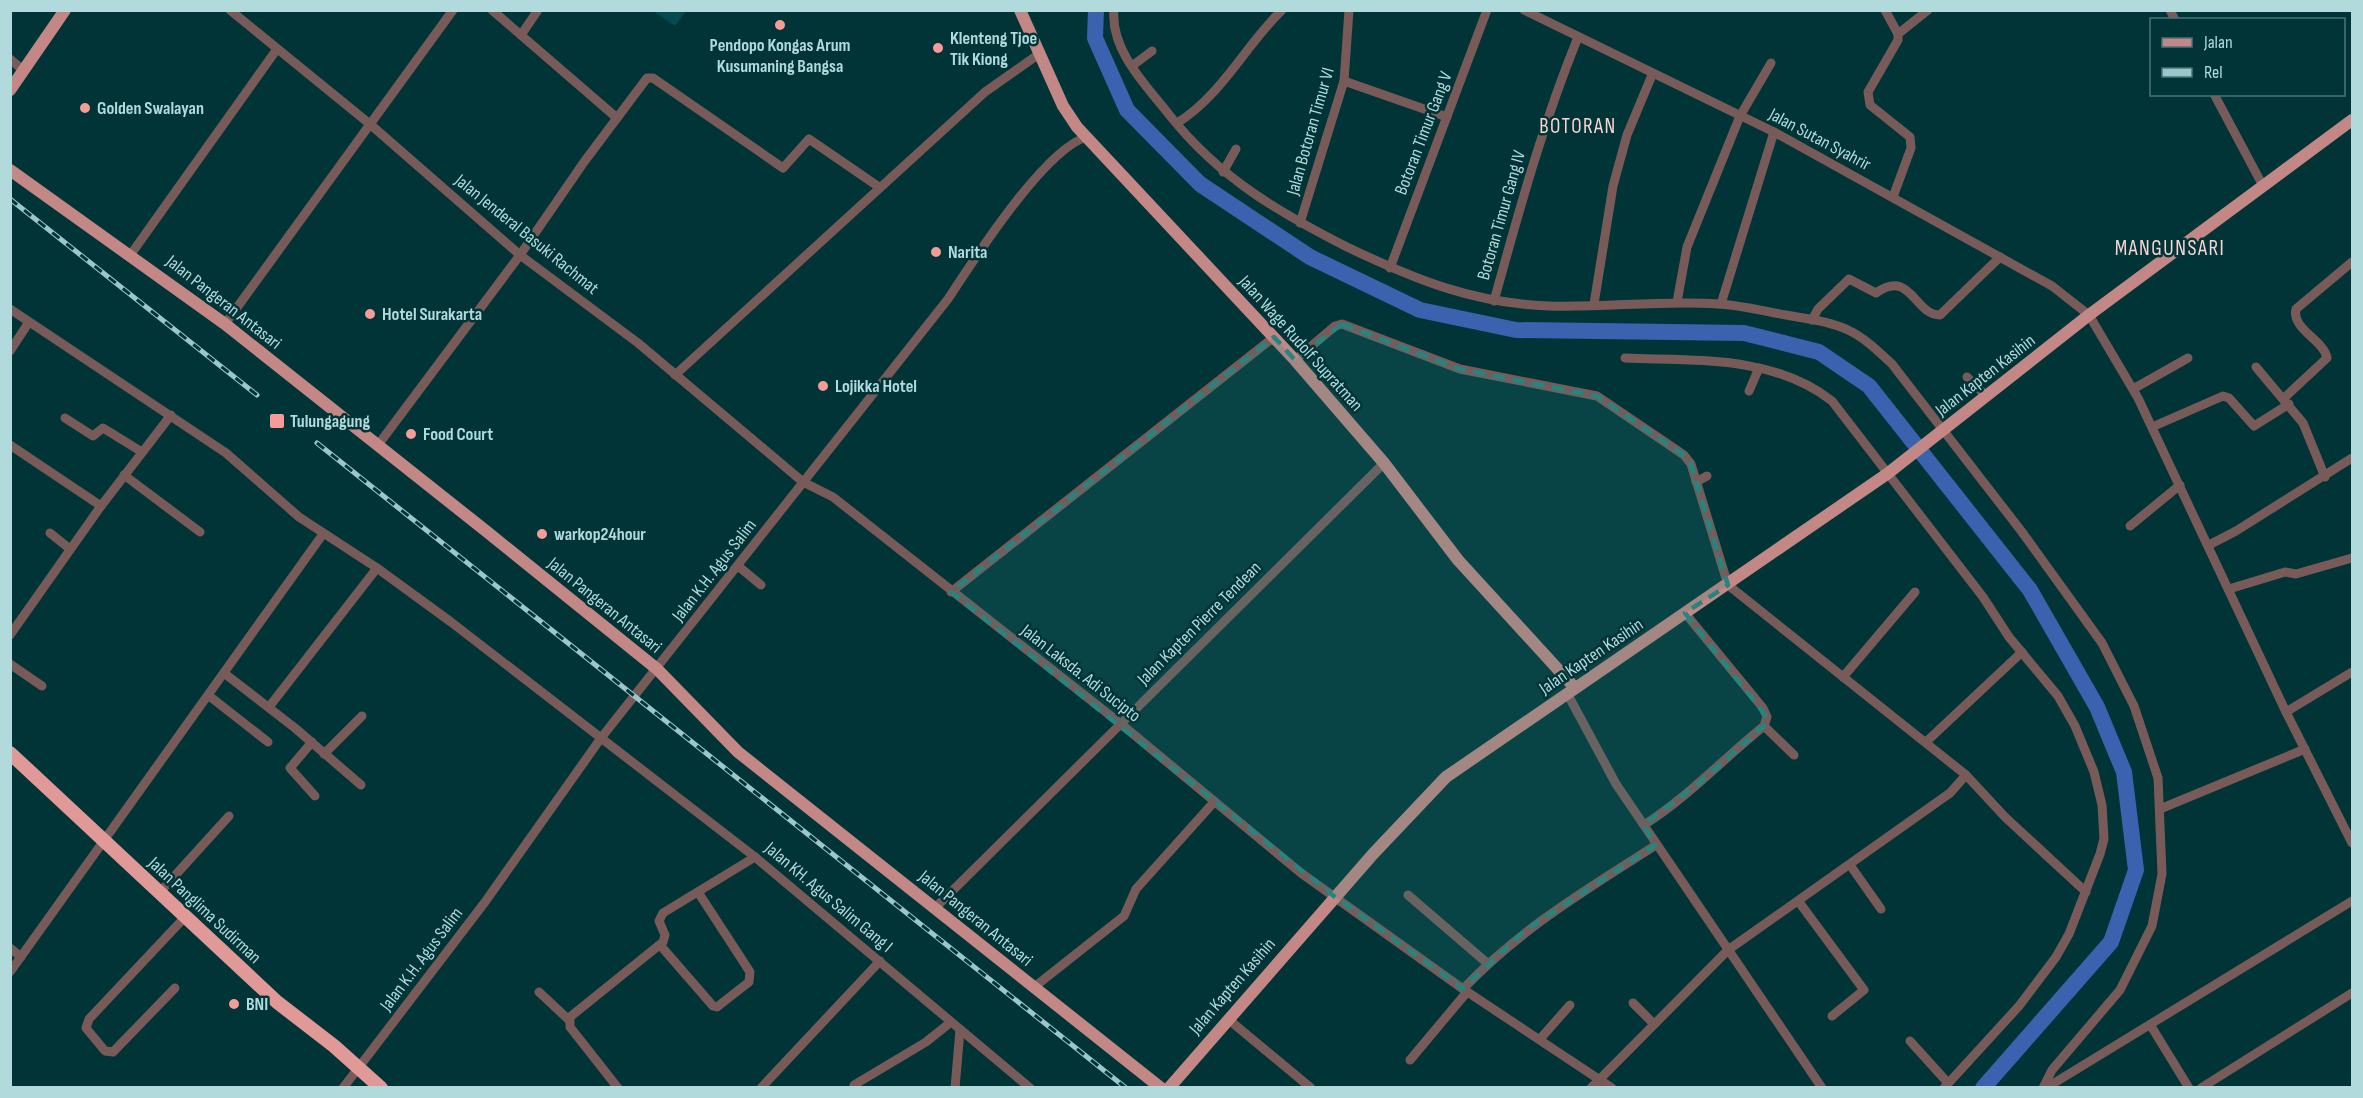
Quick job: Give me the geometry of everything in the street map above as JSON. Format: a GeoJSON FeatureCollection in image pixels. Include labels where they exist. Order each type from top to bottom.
{"type":"FeatureCollection","features":[{"type":"Feature","properties":{"kind":"highway","name":"Jalan Panglima Sudirman"},"geometry":{"type":"LineString","coordinates":[[10,753],[278,1002],[381,1088]]}},
{"type":"Feature","properties":{"kind":"main road"},"geometry":{"type":"LineString","coordinates":[[10,90],[65,10]]}},
{"type":"Feature","properties":{"kind":"main road","name":"Jalan Wage Rudolf Supratman"},"geometry":{"type":"LineString","coordinates":[[1020,10],[1063,106],[1087,137],[1295,360],[1384,463],[1453,553],[1571,691]]}},
{"type":"Feature","properties":{"kind":"main road","name":"Jalan Kapten Kasihin"},"geometry":{"type":"LineString","coordinates":[[1169,1088],[1335,897],[1446,777],[1888,473],[2089,315],[2352,120]]}},
{"type":"Feature","properties":{"kind":"main road","name":"Jalan Pangeran Antasari"},"geometry":{"type":"LineString","coordinates":[[10,170],[131,254],[225,324],[378,445],[657,669],[738,752],[1161,1088]]}},
{"type":"Feature","properties":{"kind":"street","name":"Jalan Jenderal Basuki Rachmat"},"geometry":{"type":"LineString","coordinates":[[230,10],[371,124],[520,255],[638,344],[803,482]]}},
{"type":"Feature","properties":{"kind":"street"},"geometry":{"type":"LineString","coordinates":[[225,324],[453,10]]}},
{"type":"Feature","properties":{"kind":"street"},"geometry":{"type":"LineString","coordinates":[[492,10],[617,118]]}},
{"type":"Feature","properties":{"kind":"street"},"geometry":{"type":"LineString","coordinates":[[521,35],[538,10]]}},
{"type":"Feature","properties":{"kind":"street"},"geometry":{"type":"LineString","coordinates":[[1114,10],[1115,35],[1132,66],[1177,123],[1224,172],[1253,196],[1300,224],[1390,268],[1427,284],[1494,300],[1550,306],[1677,302],[1721,304],[1834,324],[1867,342],[1892,364],[1940,434],[2028,540],[2102,643],[2134,706],[2158,778],[2163,874],[2152,926],[2120,990],[2052,1070],[2044,1088]]}},
{"type":"Feature","properties":{"kind":"street"},"geometry":{"type":"LineString","coordinates":[[1177,123],[1191,115],[1213,93],[1253,41],[1282,10]]}},
{"type":"Feature","properties":{"kind":"street","name":"Jalan Botoran Timur VI"},"geometry":{"type":"LineString","coordinates":[[1300,224],[1344,81],[1349,10]]}},
{"type":"Feature","properties":{"kind":"street","name":"Botoran Timur Gang V"},"geometry":{"type":"LineString","coordinates":[[1390,268],[1487,10]]}},
{"type":"Feature","properties":{"kind":"street","name":"Jalan Sutan Syahrir"},"geometry":{"type":"LineString","coordinates":[[1524,10],[1652,75],[1774,132],[2052,286],[2089,315]]}},
{"type":"Feature","properties":{"kind":"street"},"geometry":{"type":"LineString","coordinates":[[1885,10],[1898,34],[1898,40],[1868,92],[1867,99],[1870,105],[1910,137],[1911,148],[1893,197]]}},
{"type":"Feature","properties":{"kind":"street"},"geometry":{"type":"LineString","coordinates":[[1898,34],[1928,10]]}},
{"type":"Feature","properties":{"kind":"street","name":"Botoran Timur Gang IV"},"geometry":{"type":"LineString","coordinates":[[1494,300],[1532,166],[1556,91],[1578,37]]}},
{"type":"Feature","properties":{"kind":"street"},"geometry":{"type":"LineString","coordinates":[[131,254],[277,49]]}},
{"type":"Feature","properties":{"kind":"street"},"geometry":{"type":"LineString","coordinates":[[1132,66],[1152,51]]}},
{"type":"Feature","properties":{"kind":"street"},"geometry":{"type":"LineString","coordinates":[[675,375],[985,92],[1039,54]]}},
{"type":"Feature","properties":{"kind":"street"},"geometry":{"type":"LineString","coordinates":[[10,59],[24,70]]}},
{"type":"Feature","properties":{"kind":"street"},"geometry":{"type":"LineString","coordinates":[[1677,302],[1687,247],[1740,116],[1771,63]]}},
{"type":"Feature","properties":{"kind":"street"},"geometry":{"type":"LineString","coordinates":[[1594,304],[1613,186],[1628,135],[1652,75]]}},
{"type":"Feature","properties":{"kind":"street"},"geometry":{"type":"LineString","coordinates":[[378,445],[520,255],[645,80],[651,78],[783,168],[809,138],[879,187]]}},
{"type":"Feature","properties":{"kind":"street"},"geometry":{"type":"LineString","coordinates":[[1344,81],[1447,117]]}},
{"type":"Feature","properties":{"kind":"street"},"geometry":{"type":"LineString","coordinates":[[2215,96],[2263,186]]}},
{"type":"Feature","properties":{"kind":"street"},"geometry":{"type":"LineString","coordinates":[[1721,304],[1774,132]]}},
{"type":"Feature","properties":{"kind":"street","name":"Jalan K.H. Agus Salim"},"geometry":{"type":"LineString","coordinates":[[343,1088],[485,902],[601,738],[948,299],[986,241],[1057,154],[1066,146],[1087,137]]}},
{"type":"Feature","properties":{"kind":"street"},"geometry":{"type":"LineString","coordinates":[[1224,172],[1236,149]]}},
{"type":"Feature","properties":{"kind":"street"},"geometry":{"type":"LineString","coordinates":[[1812,320],[1820,307],[1849,279],[1876,293],[1884,286],[1893,285],[1911,291],[1930,312],[1940,315],[2000,257]]}},
{"type":"Feature","properties":{"kind":"street"},"geometry":{"type":"LineString","coordinates":[[2152,427],[2221,397],[2229,398],[2254,426],[2286,401],[2327,358],[2325,351],[2298,322],[2296,309],[2352,262]]}},
{"type":"Feature","properties":{"kind":"street","name":"Jalan KH. Agus Salim Gang I"},"geometry":{"type":"LineString","coordinates":[[10,309],[236,460],[264,488],[323,534],[376,568],[601,738],[755,857],[1030,1088]]}},
{"type":"Feature","properties":{"kind":"street"},"geometry":{"type":"LineString","coordinates":[[2089,315],[2133,389],[2152,427],[2286,712],[2352,843]]}},
{"type":"Feature","properties":{"kind":"street"},"geometry":{"type":"LineString","coordinates":[[10,351],[30,322]]}},
{"type":"Feature","properties":{"kind":"street"},"geometry":{"type":"LineString","coordinates":[[1295,360],[1335,326],[1342,324],[1460,369],[1597,396],[1684,455],[1691,464],[1728,585],[1966,775],[2005,817],[2086,892]]}},
{"type":"Feature","properties":{"kind":"street"},"geometry":{"type":"LineString","coordinates":[[951,592],[1274,337]]}},
{"type":"Feature","properties":{"kind":"street"},"geometry":{"type":"LineString","coordinates":[[1625,358],[1710,361],[1759,368],[1782,373],[1811,385],[1832,401],[2022,652],[2058,696],[2094,772],[2102,805],[2104,839],[2086,892],[2056,957],[2019,1006],[1946,1085],[1910,1041]]}},
{"type":"Feature","properties":{"kind":"street"},"geometry":{"type":"LineString","coordinates":[[2133,389],[2188,358]]}},
{"type":"Feature","properties":{"kind":"street"},"geometry":{"type":"LineString","coordinates":[[1749,391],[1759,368]]}},
{"type":"Feature","properties":{"kind":"street"},"geometry":{"type":"LineString","coordinates":[[2256,368],[2286,401],[2309,434],[2325,477]]}},
{"type":"Feature","properties":{"kind":"street"},"geometry":{"type":"LineString","coordinates":[[1968,377],[1987,397]]}},
{"type":"Feature","properties":{"kind":"street"},"geometry":{"type":"LineString","coordinates":[[10,635],[101,506],[171,415]]}},
{"type":"Feature","properties":{"kind":"street"},"geometry":{"type":"LineString","coordinates":[[64,418],[93,436],[103,428],[142,452]]}},
{"type":"Feature","properties":{"kind":"street"},"geometry":{"type":"LineString","coordinates":[[10,445],[101,506]]}},
{"type":"Feature","properties":{"kind":"street"},"geometry":{"type":"LineString","coordinates":[[2208,545],[2325,477],[2352,458]]}},
{"type":"Feature","properties":{"kind":"street","name":"Jalan Kapten Pierre Tendean"},"geometry":{"type":"LineString","coordinates":[[935,908],[1384,463]]}},
{"type":"Feature","properties":{"kind":"street"},"geometry":{"type":"LineString","coordinates":[[124,476],[200,532]]}},
{"type":"Feature","properties":{"kind":"street"},"geometry":{"type":"LineString","coordinates":[[1696,482],[1707,476]]}},
{"type":"Feature","properties":{"kind":"street","name":"Jalan Laksda. Adi Sucipto"},"geometry":{"type":"LineString","coordinates":[[803,482],[833,497],[1120,724],[1301,873],[1465,990],[1612,1088]]}},
{"type":"Feature","properties":{"kind":"street"},"geometry":{"type":"LineString","coordinates":[[2130,526],[2180,486]]}},
{"type":"Feature","properties":{"kind":"street"},"geometry":{"type":"LineString","coordinates":[[50,533],[70,549]]}},
{"type":"Feature","properties":{"kind":"street"},"geometry":{"type":"LineString","coordinates":[[10,972],[323,534]]}},
{"type":"Feature","properties":{"kind":"street"},"geometry":{"type":"LineString","coordinates":[[2229,589],[2285,572],[2296,574],[2352,558]]}},
{"type":"Feature","properties":{"kind":"street"},"geometry":{"type":"LineString","coordinates":[[738,566],[761,585]]}},
{"type":"Feature","properties":{"kind":"street"},"geometry":{"type":"LineString","coordinates":[[269,707],[376,568]]}},
{"type":"Feature","properties":{"kind":"street"},"geometry":{"type":"LineString","coordinates":[[1843,677],[1915,592]]}},
{"type":"Feature","properties":{"kind":"street"},"geometry":{"type":"LineString","coordinates":[[1644,825],[1673,806],[1764,726],[1767,717],[1763,708],[1685,613]]}},
{"type":"Feature","properties":{"kind":"street"},"geometry":{"type":"LineString","coordinates":[[1926,742],[2022,652]]}},
{"type":"Feature","properties":{"kind":"street"},"geometry":{"type":"LineString","coordinates":[[10,664],[42,686]]}},
{"type":"Feature","properties":{"kind":"street"},"geometry":{"type":"LineString","coordinates":[[2286,712],[2352,672]]}},
{"type":"Feature","properties":{"kind":"street"},"geometry":{"type":"LineString","coordinates":[[224,673],[312,742],[361,785]]}},
{"type":"Feature","properties":{"kind":"street"},"geometry":{"type":"LineString","coordinates":[[1571,691],[1616,784],[1822,1088]]}},
{"type":"Feature","properties":{"kind":"street"},"geometry":{"type":"LineString","coordinates":[[208,695],[268,742]]}},
{"type":"Feature","properties":{"kind":"street"},"geometry":{"type":"LineString","coordinates":[[324,754],[362,716]]}},
{"type":"Feature","properties":{"kind":"street"},"geometry":{"type":"LineString","coordinates":[[1764,726],[1794,755]]}},
{"type":"Feature","properties":{"kind":"street"},"geometry":{"type":"LineString","coordinates":[[312,742],[290,768],[315,796]]}},
{"type":"Feature","properties":{"kind":"street"},"geometry":{"type":"LineString","coordinates":[[2160,809],[2305,749]]}},
{"type":"Feature","properties":{"kind":"street"},"geometry":{"type":"LineString","coordinates":[[1591,1088],[1728,950],[1799,902],[1950,793],[1966,775]]}},
{"type":"Feature","properties":{"kind":"street"},"geometry":{"type":"LineString","coordinates":[[1033,988],[1124,916],[1136,889],[1214,802]]}},
{"type":"Feature","properties":{"kind":"street"},"geometry":{"type":"LineString","coordinates":[[160,892],[229,816]]}},
{"type":"Feature","properties":{"kind":"street"},"geometry":{"type":"LineString","coordinates":[[1410,1060],[1487,963],[1552,912],[1656,845]]}},
{"type":"Feature","properties":{"kind":"street"},"geometry":{"type":"LineString","coordinates":[[569,1020],[575,1011],[660,945],[665,935],[658,921],[660,917],[755,857]]}},
{"type":"Feature","properties":{"kind":"street"},"geometry":{"type":"LineString","coordinates":[[1850,865],[1881,909]]}},
{"type":"Feature","properties":{"kind":"street"},"geometry":{"type":"LineString","coordinates":[[660,945],[713,1006],[717,1006],[749,982],[750,972],[698,892]]}},
{"type":"Feature","properties":{"kind":"street"},"geometry":{"type":"LineString","coordinates":[[1408,895],[1487,963]]}},
{"type":"Feature","properties":{"kind":"street"},"geometry":{"type":"LineString","coordinates":[[1799,902],[1864,990],[1832,1016]]}},
{"type":"Feature","properties":{"kind":"street"},"geometry":{"type":"LineString","coordinates":[[2044,1088],[2151,1026],[2352,902]]}},
{"type":"Feature","properties":{"kind":"street"},"geometry":{"type":"LineString","coordinates":[[175,988],[113,1052],[105,1051],[86,1028],[89,1019],[186,916]]}},
{"type":"Feature","properties":{"kind":"street"},"geometry":{"type":"LineString","coordinates":[[10,948],[21,957]]}},
{"type":"Feature","properties":{"kind":"street"},"geometry":{"type":"LineString","coordinates":[[761,1088],[880,961]]}},
{"type":"Feature","properties":{"kind":"street"},"geometry":{"type":"LineString","coordinates":[[538,992],[569,1020],[570,1027],[618,1088]]}},
{"type":"Feature","properties":{"kind":"street"},"geometry":{"type":"LineString","coordinates":[[2201,1088],[2352,993]]}},
{"type":"Feature","properties":{"kind":"street"},"geometry":{"type":"LineString","coordinates":[[1633,1003],[1654,1024]]}},
{"type":"Feature","properties":{"kind":"street"},"geometry":{"type":"LineString","coordinates":[[1539,1040],[1570,1005]]}},
{"type":"Feature","properties":{"kind":"street"},"geometry":{"type":"LineString","coordinates":[[1228,1019],[1311,1088]]}},
{"type":"Feature","properties":{"kind":"street"},"geometry":{"type":"LineString","coordinates":[[854,1085],[926,1042],[951,1022]]}},
{"type":"Feature","properties":{"kind":"street"},"geometry":{"type":"LineString","coordinates":[[2151,1026],[2189,1088]]}},
{"type":"Feature","properties":{"kind":"street"},"geometry":{"type":"LineString","coordinates":[[955,1088],[960,1030]]}},
{"type":"Feature","properties":{"kind":"highlighted area"},"geometry":{"type":"Polygon","coordinates":[[[1342,324],[1460,369],[1597,396],[1684,455],[1691,464],[1728,585],[1685,613],[1767,717],[1764,726],[1701,782],[1644,825],[1656,845],[1525,931],[1463,989],[1335,897],[951,592],[1274,337],[1295,360],[1342,324]]]}},
{"type":"Feature","properties":{"kind":"shaded area"},"geometry":{"type":"Polygon","coordinates":[[[653,11],[686,11],[675,26],[653,11]]]}},
{"type":"Feature","properties":{"kind":"waterway"},"geometry":{"type":"LineString","coordinates":[[1096,10],[1095,38],[1127,110],[1200,184],[1310,257],[1420,310],[1516,330],[1744,333],[1819,352],[1869,386],[2030,590],[2097,707],[2124,772],[2136,870],[2111,942],[1983,1088]]}},
{"type":"Feature","properties":{"kind":"railway"},"geometry":{"type":"LineString","coordinates":[[10,199],[257,395]]}},
{"type":"Feature","properties":{"kind":"railway"},"geometry":{"type":"LineString","coordinates":[[317,443],[1126,1088]]}},
{"type":"Feature","properties":{"kind":"place","name":"Pendopo Kongas Arum Kusumaning Bangsa"},"geometry":{"type":"Point","coordinates":[780,25]}},
{"type":"Feature","properties":{"kind":"place","name":"Klenteng Tjoe Tik Kiong"},"geometry":{"type":"Point","coordinates":[938,48]}},
{"type":"Feature","properties":{"kind":"place","name":"Golden Swalayan"},"geometry":{"type":"Point","coordinates":[85,108]}},
{"type":"Feature","properties":{"kind":"place","name":"Narita"},"geometry":{"type":"Point","coordinates":[936,252]}},
{"type":"Feature","properties":{"kind":"place","name":"Hotel Surakarta"},"geometry":{"type":"Point","coordinates":[370,314]}},
{"type":"Feature","properties":{"kind":"place","name":"Lojikka Hotel"},"geometry":{"type":"Point","coordinates":[823,386]}},
{"type":"Feature","properties":{"kind":"place","name":"Tulungagung"},"geometry":{"type":"Point","coordinates":[277,421]}},
{"type":"Feature","properties":{"kind":"place","name":"Food Court"},"geometry":{"type":"Point","coordinates":[411,434]}},
{"type":"Feature","properties":{"kind":"place","name":"warkop24hour"},"geometry":{"type":"Point","coordinates":[542,534]}},
{"type":"Feature","properties":{"kind":"place","name":"BNI"},"geometry":{"type":"Point","coordinates":[234,1004]}},
{"type":"Feature","properties":{"kind":"district","name":"BOTORAN"},"geometry":{"type":"Point","coordinates":[1578,126]}},
{"type":"Feature","properties":{"kind":"district","name":"MANGUNSARI"},"geometry":{"type":"Point","coordinates":[2170,248]}}]}
